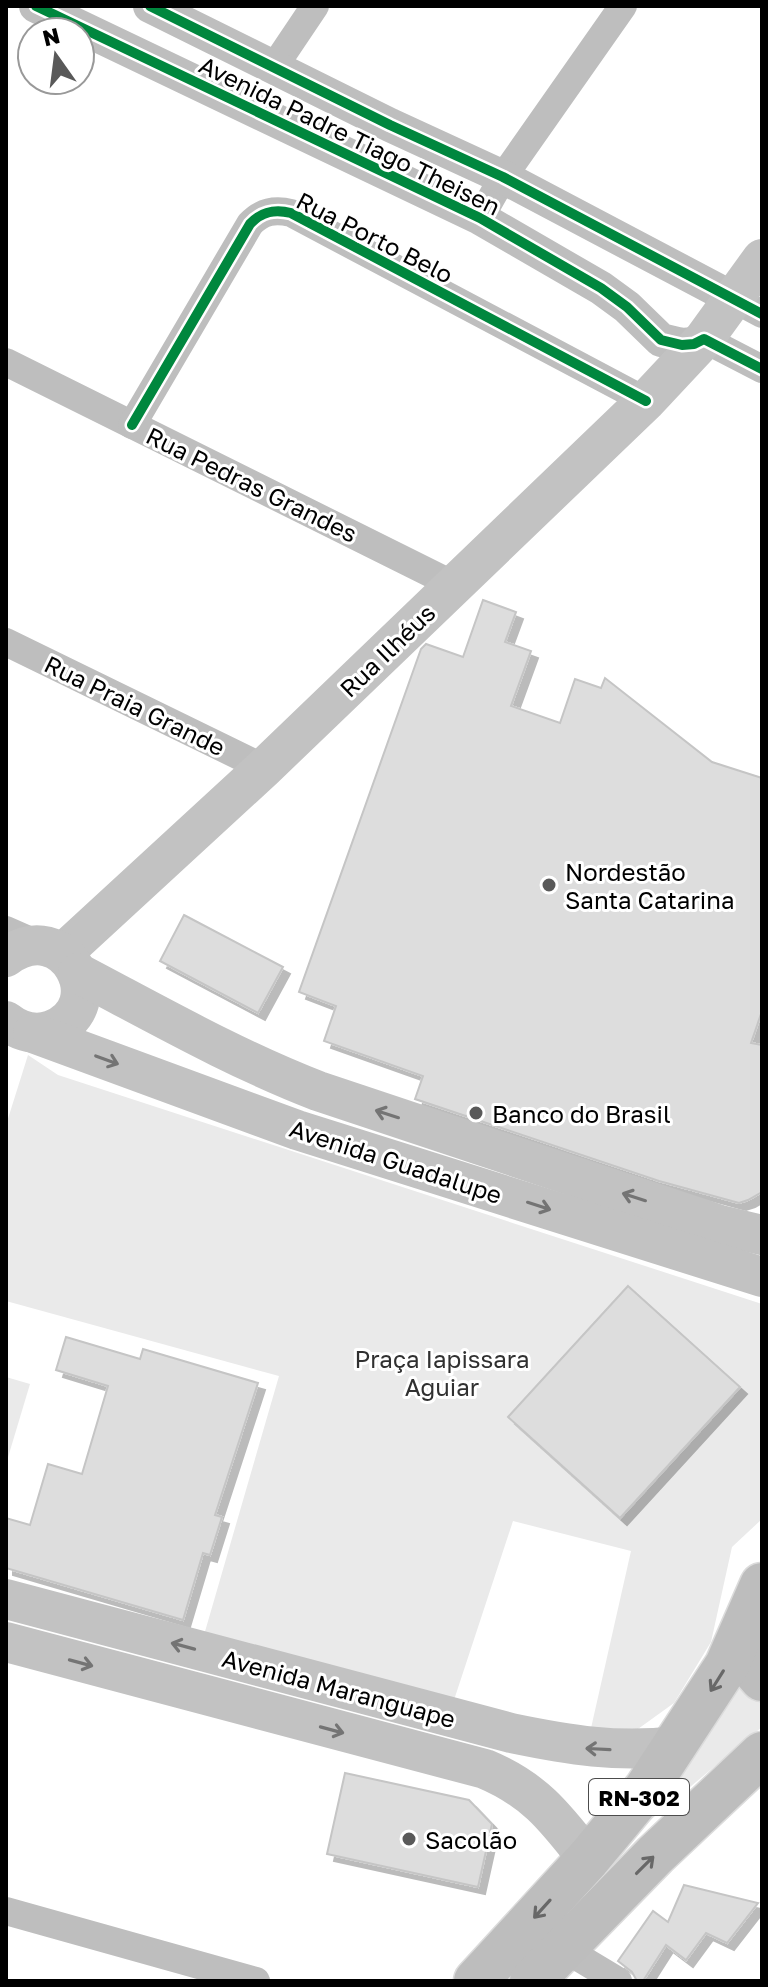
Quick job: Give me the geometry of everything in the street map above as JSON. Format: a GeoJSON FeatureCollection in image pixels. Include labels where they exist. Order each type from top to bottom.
{"type":"FeatureCollection","features":[{"type":"Feature","properties":{"kind":"main road","name":"Rua Ilhéus"},"geometry":{"type":"LineString","coordinates":[[39,952],[264,768],[646,401],[704,339],[748,306],[762,259]]}},
{"type":"Feature","properties":{"kind":"main road"},"geometry":{"type":"LineString","coordinates":[[14,1029],[58,1028],[68,1020],[80,998],[39,952]]}},
{"type":"Feature","properties":{"kind":"main road","name":"Avenida Guadalupe"},"geometry":{"type":"LineString","coordinates":[[39,952],[268,1072],[720,1225],[762,1235]]}},
{"type":"Feature","properties":{"kind":"main road","name":"Avenida Guadalupe"},"geometry":{"type":"LineString","coordinates":[[14,1029],[297,1130],[762,1277]]}},
{"type":"Feature","properties":{"kind":"main road"},"geometry":{"type":"LineString","coordinates":[[586,1221],[615,1219],[702,1245],[714,1239],[720,1225]]}},
{"type":"Feature","properties":{"kind":"main road","name":"Avenida Maranguape"},"geometry":{"type":"LineString","coordinates":[[6,1599],[462,1720],[584,1748],[645,1750],[676,1746]]}},
{"type":"Feature","properties":{"kind":"main road"},"geometry":{"type":"LineString","coordinates":[[754,1604],[755,1671],[762,1679]]}},
{"type":"Feature","properties":{"kind":"main road","name":"RN-302"},"geometry":{"type":"LineString","coordinates":[[476,1981],[588,1859],[646,1789],[727,1665],[754,1604]]}},
{"type":"Feature","properties":{"kind":"main road","name":"Avenida Maranguape"},"geometry":{"type":"LineString","coordinates":[[6,1642],[485,1769],[512,1780],[550,1811],[588,1859]]}},
{"type":"Feature","properties":{"kind":"main road"},"geometry":{"type":"LineString","coordinates":[[452,1761],[462,1720]]}},
{"type":"Feature","properties":{"kind":"main road","name":"RN-302"},"geometry":{"type":"LineString","coordinates":[[532,1981],[655,1855],[762,1754]]}},
{"type":"Feature","properties":{"kind":"street","name":"Avenida Padre Tiago Theisen"},"geometry":{"type":"LineString","coordinates":[[36,6],[480,218],[601,288],[627,307],[661,340],[682,345],[704,339]]}},
{"type":"Feature","properties":{"kind":"street","name":"Avenida Padre Tiago Theisen"},"geometry":{"type":"LineString","coordinates":[[150,6],[503,177],[748,306]]}},
{"type":"Feature","properties":{"kind":"street"},"geometry":{"type":"LineString","coordinates":[[274,67],[315,6]]}},
{"type":"Feature","properties":{"kind":"street"},"geometry":{"type":"LineString","coordinates":[[480,218],[503,177],[623,6]]}},
{"type":"Feature","properties":{"kind":"street","name":"Rua Porto Belo"},"geometry":{"type":"LineString","coordinates":[[132,425],[250,224],[272,211],[291,213],[646,401]]}},
{"type":"Feature","properties":{"kind":"street"},"geometry":{"type":"LineString","coordinates":[[704,339],[762,369]]}},
{"type":"Feature","properties":{"kind":"street","name":"Rua Pedras Grandes"},"geometry":{"type":"LineString","coordinates":[[6,362],[454,585]]}},
{"type":"Feature","properties":{"kind":"street","name":"Rua Praia Grande"},"geometry":{"type":"LineString","coordinates":[[6,642],[264,768]]}},
{"type":"Feature","properties":{"kind":"street"},"geometry":{"type":"LineString","coordinates":[[6,1911],[256,1981]]}},
{"type":"Feature","properties":{"kind":"street"},"geometry":{"type":"LineString","coordinates":[[563,1948],[618,1981]]}},
{"type":"Feature","properties":{"kind":"green space","name":"Praça Iapissara Aguiar"},"geometry":{"type":"Polygon","coordinates":[[[28,1055],[58,1075],[762,1304],[762,1519],[732,1547],[711,1642],[674,1703],[631,1734],[589,1737],[631,1551],[513,1521],[454,1700],[204,1635],[279,1376],[6,1301],[6,1125],[28,1055]]]}},
{"type":"Feature","properties":{"kind":"green space"},"geometry":{"type":"Polygon","coordinates":[[[6,1377],[30,1384],[6,1464],[6,1377]]]}},
{"type":"Feature","properties":{"kind":"green space"},"geometry":{"type":"Polygon","coordinates":[[[737,1677],[762,1704],[762,1727],[648,1822],[737,1677]]]}},
{"type":"Feature","properties":{"kind":"building","name":"Nordestão Santa Catarina"},"geometry":{"type":"Polygon","coordinates":[[[483,600],[516,612],[505,642],[531,651],[511,706],[560,723],[575,679],[601,688],[605,678],[712,762],[762,778],[762,1011],[751,1043],[762,1045],[762,1192],[748,1200],[739,1203],[659,1181],[415,1099],[423,1076],[324,1041],[336,1006],[299,992],[421,649],[426,644],[463,657],[483,600]]]}},
{"type":"Feature","properties":{"kind":"building"},"geometry":{"type":"Polygon","coordinates":[[[184,915],[283,967],[258,1013],[160,961],[184,915]]]}},
{"type":"Feature","properties":{"kind":"building"},"geometry":{"type":"Polygon","coordinates":[[[628,1286],[740,1387],[620,1518],[508,1417],[628,1286]]]}},
{"type":"Feature","properties":{"kind":"building"},"geometry":{"type":"Polygon","coordinates":[[[66,1337],[140,1359],[143,1349],[258,1383],[215,1515],[222,1517],[210,1555],[203,1553],[183,1620],[6,1568],[6,1518],[30,1525],[48,1464],[82,1474],[108,1386],[56,1370],[66,1337]]]}},
{"type":"Feature","properties":{"kind":"building","name":"Sacolão"},"geometry":{"type":"Polygon","coordinates":[[[345,1773],[469,1800],[492,1824],[478,1887],[327,1854],[345,1773]]]}},
{"type":"Feature","properties":{"kind":"building"},"geometry":{"type":"Polygon","coordinates":[[[684,1885],[758,1903],[727,1943],[706,1933],[686,1960],[666,1945],[643,1981],[637,1981],[632,1972],[618,1961],[653,1911],[668,1922],[684,1885]]]}},
{"type":"Feature","properties":{"kind":"cycle path"},"geometry":{"type":"LineString","coordinates":[[36,6],[480,218],[601,288],[627,307],[661,340],[682,345],[704,339],[762,369]]}},
{"type":"Feature","properties":{"kind":"cycle path"},"geometry":{"type":"LineString","coordinates":[[150,6],[390,125],[503,177],[762,314]]}},
{"type":"Feature","properties":{"kind":"cycle path"},"geometry":{"type":"LineString","coordinates":[[132,425],[250,224],[259,216],[274,211],[291,213],[646,401]]}},
{"type":"Feature","properties":{"kind":"place","name":"Nordestão Santa Catarina"},"geometry":{"type":"Point","coordinates":[549,885]}},
{"type":"Feature","properties":{"kind":"place","name":"Banco do Brasil"},"geometry":{"type":"Point","coordinates":[476,1113]}},
{"type":"Feature","properties":{"kind":"place","name":"Sacolão"},"geometry":{"type":"Point","coordinates":[409,1839]}}]}
